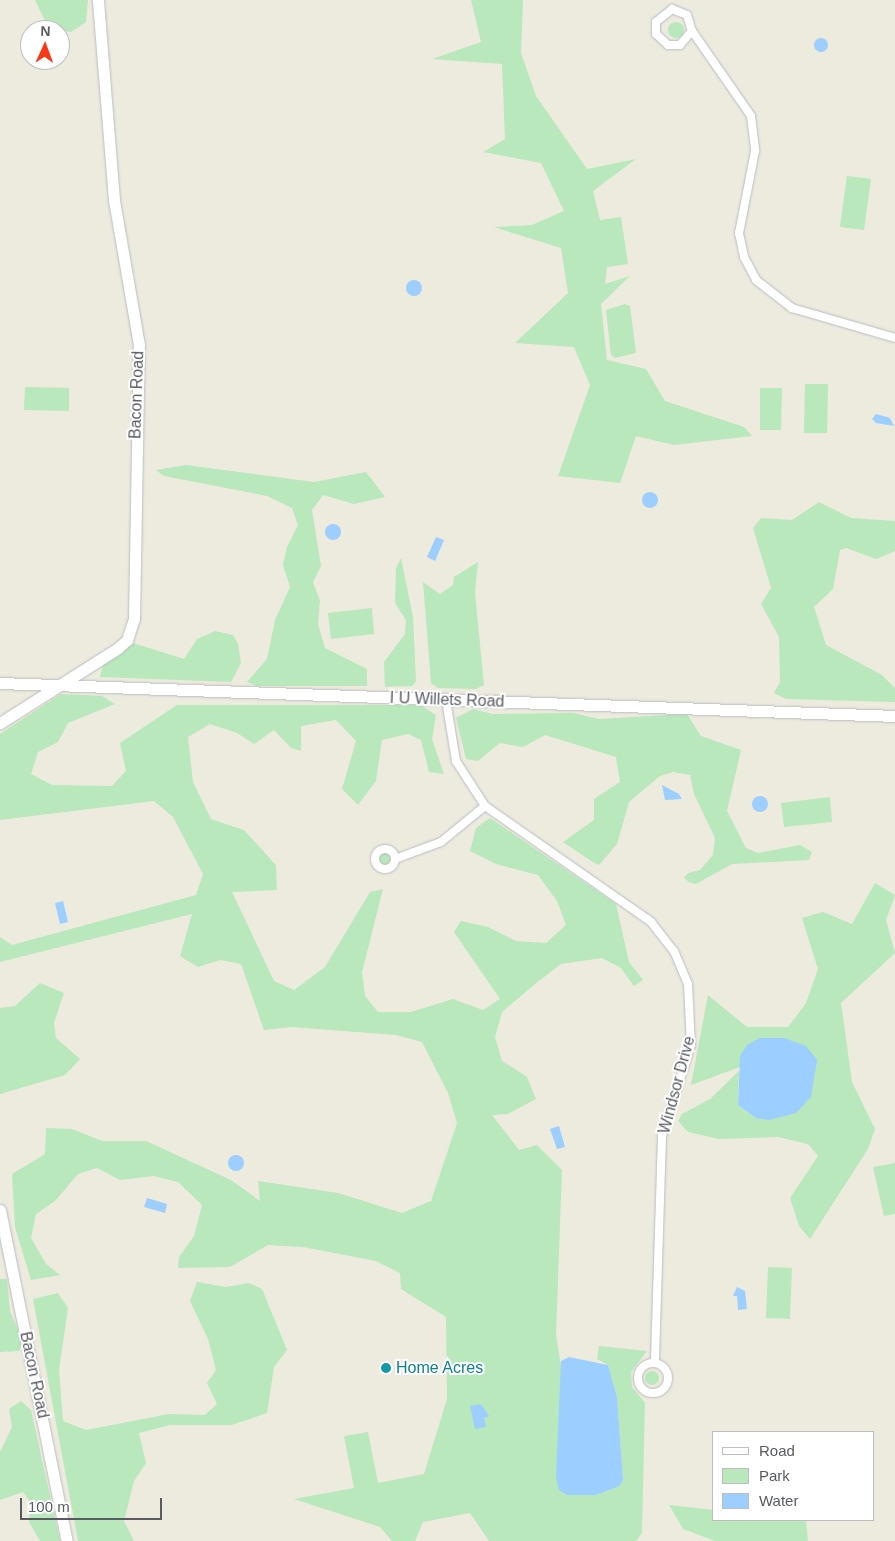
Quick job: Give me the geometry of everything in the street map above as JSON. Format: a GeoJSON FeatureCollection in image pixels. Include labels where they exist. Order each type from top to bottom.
{"type":"FeatureCollection","features":[{"type":"Feature","properties":{"kind":"street","name":"Bacon Road"},"geometry":{"type":"LineString","coordinates":[[0,723],[127,640],[134,619],[139,345],[114,200],[98,0]]}},
{"type":"Feature","properties":{"kind":"street"},"geometry":{"type":"LineString","coordinates":[[692,31],[680,45],[668,45],[656,34],[656,22],[662,13],[678,10],[687,15],[692,31],[741,94],[754,124],[755,152],[739,233],[744,257],[756,280],[792,308],[895,338]]}},
{"type":"Feature","properties":{"kind":"street","name":"I U Willets Road"},"geometry":{"type":"LineString","coordinates":[[0,683],[895,716]]}},
{"type":"Feature","properties":{"kind":"street","name":"Windsor Drive"},"geometry":{"type":"LineString","coordinates":[[446,700],[449,740],[473,790],[485,806],[652,922],[674,951],[688,984],[690,1045],[662,1136],[655,1363]]}},
{"type":"Feature","properties":{"kind":"street"},"geometry":{"type":"LineString","coordinates":[[395,859],[441,842],[485,806]]}},
{"type":"Feature","properties":{"kind":"street","name":"Bacon Road"},"geometry":{"type":"LineString","coordinates":[[0,1210],[67,1541]]}},
{"type":"Feature","properties":{"kind":"street"},"geometry":{"type":"LineString","coordinates":[[655,1363],[664,1368],[668,1382],[662,1391],[650,1393],[640,1386],[638,1377],[642,1368],[655,1363]]}},
{"type":"Feature","properties":{"kind":"green space"},"geometry":{"type":"Polygon","coordinates":[[[35,0],[88,0],[86,22],[71,32],[70,20],[45,20],[35,0]]]}},
{"type":"Feature","properties":{"kind":"green space"},"geometry":{"type":"Polygon","coordinates":[[[471,0],[523,0],[521,53],[536,96],[587,169],[636,159],[593,191],[600,220],[621,217],[628,264],[607,267],[605,284],[630,276],[601,304],[607,360],[646,369],[665,401],[744,427],[752,436],[674,445],[636,436],[620,483],[558,476],[590,385],[574,347],[515,343],[568,293],[561,248],[494,227],[532,225],[564,211],[541,163],[483,152],[505,139],[502,64],[432,59],[481,42],[471,0]]]}},
{"type":"Feature","properties":{"kind":"green space"},"geometry":{"type":"Polygon","coordinates":[[[676,22],[682,24],[684,30],[682,36],[676,38],[670,36],[668,30],[670,24],[676,22]]]}},
{"type":"Feature","properties":{"kind":"green space"},"geometry":{"type":"Polygon","coordinates":[[[847,176],[871,179],[864,230],[840,227],[847,176]]]}},
{"type":"Feature","properties":{"kind":"green space"},"geometry":{"type":"Polygon","coordinates":[[[625,304],[630,306],[636,353],[615,358],[611,355],[606,310],[625,304]]]}},
{"type":"Feature","properties":{"kind":"green space"},"geometry":{"type":"Polygon","coordinates":[[[805,384],[828,384],[827,433],[804,433],[805,384]]]}},
{"type":"Feature","properties":{"kind":"green space"},"geometry":{"type":"Polygon","coordinates":[[[25,387],[69,388],[69,411],[24,410],[25,387]]]}},
{"type":"Feature","properties":{"kind":"green space"},"geometry":{"type":"Polygon","coordinates":[[[760,388],[782,388],[781,430],[760,430],[760,388]]]}},
{"type":"Feature","properties":{"kind":"green space"},"geometry":{"type":"Polygon","coordinates":[[[186,465],[314,482],[366,472],[385,497],[354,504],[323,495],[312,510],[321,566],[313,582],[320,601],[318,624],[325,648],[367,669],[367,686],[257,686],[247,682],[267,659],[275,620],[290,587],[283,565],[287,547],[298,525],[292,508],[267,496],[164,476],[156,470],[186,465]]]}},
{"type":"Feature","properties":{"kind":"green space"},"geometry":{"type":"Polygon","coordinates":[[[819,502],[851,518],[895,521],[895,551],[876,559],[846,548],[840,550],[833,589],[814,607],[826,645],[882,675],[895,688],[895,702],[786,699],[774,693],[780,682],[779,637],[761,604],[771,588],[753,528],[761,518],[792,520],[819,502]]]}},
{"type":"Feature","properties":{"kind":"green space"},"geometry":{"type":"Polygon","coordinates":[[[401,558],[413,617],[416,681],[412,686],[385,687],[384,662],[405,634],[406,620],[395,603],[396,568],[401,558]]]}},
{"type":"Feature","properties":{"kind":"green space"},"geometry":{"type":"Polygon","coordinates":[[[478,562],[475,593],[484,685],[476,689],[438,688],[431,683],[423,582],[440,594],[453,585],[454,577],[478,562]]]}},
{"type":"Feature","properties":{"kind":"green space"},"geometry":{"type":"Polygon","coordinates":[[[372,608],[374,634],[331,639],[328,613],[372,608]]]}},
{"type":"Feature","properties":{"kind":"green space"},"geometry":{"type":"Polygon","coordinates":[[[215,631],[233,635],[238,644],[241,663],[231,682],[100,677],[103,664],[133,643],[184,659],[197,639],[215,631]]]}},
{"type":"Feature","properties":{"kind":"green space"},"geometry":{"type":"Polygon","coordinates":[[[61,694],[102,696],[115,704],[68,723],[58,742],[38,752],[31,774],[52,785],[112,786],[126,771],[120,743],[177,705],[420,705],[436,715],[432,739],[444,774],[429,772],[421,740],[408,734],[382,740],[376,781],[358,805],[342,789],[356,741],[336,720],[301,726],[301,751],[291,748],[274,730],[254,744],[237,733],[210,724],[188,737],[193,782],[211,819],[244,830],[276,865],[277,890],[232,892],[274,981],[294,990],[325,967],[370,892],[383,889],[362,972],[365,996],[378,1012],[411,1012],[453,999],[483,1010],[500,999],[454,932],[461,921],[488,927],[516,941],[546,943],[566,925],[557,901],[538,875],[496,864],[470,851],[476,828],[490,818],[616,904],[629,962],[643,980],[634,986],[621,968],[602,958],[561,964],[502,1012],[495,1037],[502,1061],[527,1077],[536,1099],[508,1114],[492,1115],[519,1150],[537,1145],[562,1170],[556,1335],[563,1378],[559,1446],[596,1495],[620,1486],[623,1480],[617,1397],[608,1365],[597,1359],[599,1346],[647,1351],[631,1372],[632,1387],[645,1403],[642,1533],[636,1541],[489,1541],[470,1513],[423,1522],[415,1541],[392,1541],[380,1527],[294,1499],[354,1488],[344,1436],[368,1432],[378,1483],[424,1474],[447,1399],[446,1317],[401,1289],[400,1273],[376,1261],[303,1247],[268,1245],[230,1267],[178,1268],[179,1257],[194,1236],[202,1205],[178,1182],[154,1176],[120,1180],[97,1168],[78,1174],[55,1201],[36,1214],[31,1238],[46,1264],[60,1275],[31,1280],[15,1227],[12,1174],[45,1154],[46,1128],[72,1129],[102,1141],[146,1141],[231,1180],[260,1201],[258,1181],[338,1193],[402,1213],[431,1201],[457,1123],[448,1093],[422,1042],[396,1035],[291,1027],[264,1030],[241,964],[220,960],[198,967],[180,956],[192,914],[0,962],[0,937],[12,945],[196,895],[203,874],[173,817],[154,801],[0,820],[0,734],[61,694]]]}},
{"type":"Feature","properties":{"kind":"green space"},"geometry":{"type":"Polygon","coordinates":[[[473,709],[492,714],[573,713],[599,719],[687,714],[701,736],[741,750],[727,811],[746,848],[758,853],[800,845],[812,852],[809,860],[732,864],[696,884],[689,882],[684,878],[688,873],[700,870],[713,855],[715,838],[694,794],[690,775],[673,772],[660,776],[629,802],[617,844],[599,865],[594,863],[563,842],[594,820],[594,799],[620,782],[616,757],[545,735],[523,747],[500,743],[478,761],[466,759],[456,718],[473,709]]]}},
{"type":"Feature","properties":{"kind":"green space"},"geometry":{"type":"Polygon","coordinates":[[[830,797],[832,822],[784,827],[781,803],[830,797]]]}},
{"type":"Feature","properties":{"kind":"green space"},"geometry":{"type":"Polygon","coordinates":[[[381,852],[387,852],[391,859],[387,866],[381,866],[377,862],[377,856],[381,852]]]}},
{"type":"Feature","properties":{"kind":"green space"},"geometry":{"type":"Polygon","coordinates":[[[875,883],[895,895],[886,920],[895,953],[841,1003],[852,1082],[875,1129],[868,1149],[810,1239],[799,1226],[790,1198],[818,1156],[808,1144],[778,1137],[719,1139],[688,1132],[678,1121],[682,1114],[710,1099],[739,1071],[738,1105],[756,1118],[740,1056],[740,1067],[691,1085],[708,995],[747,1027],[788,1027],[806,1003],[818,969],[802,918],[823,912],[852,924],[875,883]]]}},
{"type":"Feature","properties":{"kind":"green space"},"geometry":{"type":"Polygon","coordinates":[[[40,983],[64,993],[54,1023],[56,1038],[80,1059],[65,1075],[0,1094],[0,1008],[15,1006],[40,983]]]}},
{"type":"Feature","properties":{"kind":"green space"},"geometry":{"type":"Polygon","coordinates":[[[895,1163],[895,1214],[884,1216],[873,1167],[895,1163]]]}},
{"type":"Feature","properties":{"kind":"green space"},"geometry":{"type":"Polygon","coordinates":[[[768,1267],[792,1268],[790,1319],[766,1318],[768,1267]]]}},
{"type":"Feature","properties":{"kind":"green space"},"geometry":{"type":"Polygon","coordinates":[[[0,1279],[7,1279],[10,1311],[23,1342],[19,1351],[0,1352],[0,1279]]]}},
{"type":"Feature","properties":{"kind":"green space"},"geometry":{"type":"Polygon","coordinates":[[[197,1282],[226,1287],[249,1283],[262,1289],[287,1350],[274,1367],[267,1413],[232,1425],[170,1425],[139,1433],[146,1463],[134,1481],[124,1521],[134,1541],[78,1541],[33,1299],[58,1293],[68,1308],[59,1370],[63,1421],[86,1430],[169,1414],[205,1415],[217,1404],[207,1383],[216,1370],[208,1339],[190,1301],[197,1282]]]}},
{"type":"Feature","properties":{"kind":"green space"},"geometry":{"type":"Polygon","coordinates":[[[649,1371],[655,1371],[659,1378],[655,1385],[649,1385],[645,1381],[645,1375],[649,1371]]]}},
{"type":"Feature","properties":{"kind":"green space"},"geometry":{"type":"Polygon","coordinates":[[[21,1401],[31,1410],[60,1541],[40,1541],[29,1522],[31,1503],[23,1492],[0,1500],[0,1452],[12,1427],[9,1409],[21,1401]]]}},
{"type":"Feature","properties":{"kind":"green space"},"geometry":{"type":"Polygon","coordinates":[[[669,1505],[712,1510],[712,1521],[806,1521],[808,1541],[715,1541],[683,1529],[669,1505]]]}},
{"type":"Feature","properties":{"kind":"water"},"geometry":{"type":"Polygon","coordinates":[[[818,38],[824,38],[828,45],[824,52],[818,52],[814,48],[814,42],[818,38]]]}},
{"type":"Feature","properties":{"kind":"water"},"geometry":{"type":"Polygon","coordinates":[[[414,280],[422,288],[414,296],[406,288],[414,280]]]}},
{"type":"Feature","properties":{"kind":"water"},"geometry":{"type":"Polygon","coordinates":[[[876,414],[890,418],[894,426],[876,423],[872,419],[876,414]]]}},
{"type":"Feature","properties":{"kind":"water"},"geometry":{"type":"Polygon","coordinates":[[[650,492],[656,494],[658,500],[656,506],[650,508],[644,506],[642,500],[644,494],[650,492]]]}},
{"type":"Feature","properties":{"kind":"water"},"geometry":{"type":"Polygon","coordinates":[[[330,524],[336,524],[341,529],[339,538],[330,540],[325,535],[325,529],[330,524]]]}},
{"type":"Feature","properties":{"kind":"water"},"geometry":{"type":"Polygon","coordinates":[[[436,537],[444,540],[435,561],[427,557],[436,537]]]}},
{"type":"Feature","properties":{"kind":"water"},"geometry":{"type":"Polygon","coordinates":[[[662,785],[679,794],[682,799],[665,800],[662,785]]]}},
{"type":"Feature","properties":{"kind":"water"},"geometry":{"type":"Polygon","coordinates":[[[760,796],[768,804],[760,812],[752,804],[760,796]]]}},
{"type":"Feature","properties":{"kind":"water"},"geometry":{"type":"Polygon","coordinates":[[[63,901],[68,922],[60,924],[55,903],[63,901]]]}},
{"type":"Feature","properties":{"kind":"water"},"geometry":{"type":"Polygon","coordinates":[[[760,1038],[784,1038],[806,1046],[817,1060],[811,1097],[796,1113],[769,1120],[756,1118],[738,1105],[740,1056],[747,1045],[760,1038]]]}},
{"type":"Feature","properties":{"kind":"water"},"geometry":{"type":"Polygon","coordinates":[[[559,1126],[565,1147],[557,1149],[550,1129],[559,1126]]]}},
{"type":"Feature","properties":{"kind":"water"},"geometry":{"type":"Polygon","coordinates":[[[233,1155],[239,1155],[244,1160],[242,1169],[233,1171],[228,1166],[228,1160],[233,1155]]]}},
{"type":"Feature","properties":{"kind":"water"},"geometry":{"type":"Polygon","coordinates":[[[147,1198],[167,1204],[165,1213],[144,1207],[147,1198]]]}},
{"type":"Feature","properties":{"kind":"water"},"geometry":{"type":"Polygon","coordinates":[[[737,1287],[745,1291],[747,1309],[738,1310],[737,1296],[733,1296],[737,1287]]]}},
{"type":"Feature","properties":{"kind":"water"},"geometry":{"type":"Polygon","coordinates":[[[569,1357],[608,1365],[617,1397],[623,1480],[620,1486],[596,1495],[567,1495],[559,1490],[556,1477],[561,1361],[569,1357]]]}},
{"type":"Feature","properties":{"kind":"water"},"geometry":{"type":"Polygon","coordinates":[[[481,1404],[489,1416],[484,1418],[486,1427],[475,1429],[470,1406],[481,1404]]]}},
{"type":"Feature","properties":{"kind":"place","name":"Home Acres"},"geometry":{"type":"Point","coordinates":[386,1368]}}]}
